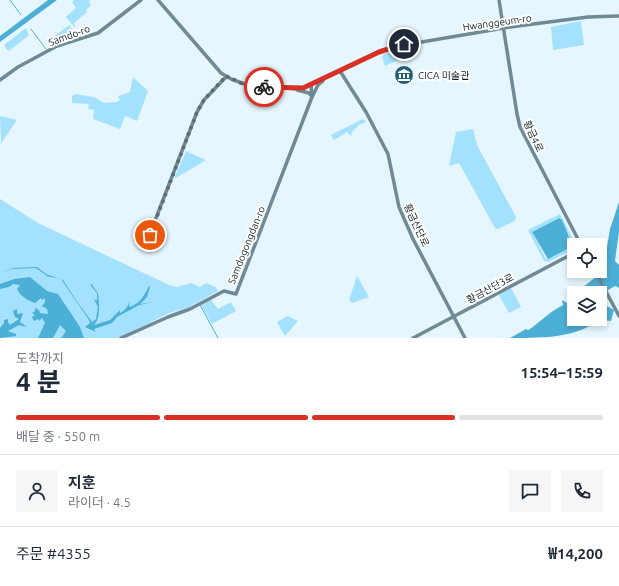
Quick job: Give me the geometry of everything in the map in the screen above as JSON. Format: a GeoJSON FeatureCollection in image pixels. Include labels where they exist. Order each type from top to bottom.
{"type":"FeatureCollection","features":[{"type":"Feature","properties":{"kind":"street","name":"Samdo-ro"},"geometry":{"type":"LineString","coordinates":[[0,80],[18,67],[57,46],[98,33],[141,0]]}},
{"type":"Feature","properties":{"kind":"street"},"geometry":{"type":"LineString","coordinates":[[158,0],[226,76],[250,86],[290,89],[308,92],[312,96],[318,85],[326,78]]}},
{"type":"Feature","properties":{"kind":"street","name":"황금4로"},"geometry":{"type":"LineString","coordinates":[[499,0],[520,127],[577,238]]}},
{"type":"Feature","properties":{"kind":"street","name":"Hwanggeum-ro"},"geometry":{"type":"LineString","coordinates":[[290,89],[301,89],[311,85],[379,52],[420,41],[504,28],[588,18],[619,16]]}},
{"type":"Feature","properties":{"kind":"street","name":"황금산단로"},"geometry":{"type":"LineString","coordinates":[[340,71],[367,115],[388,154],[399,207],[465,338]]}},
{"type":"Feature","properties":{"kind":"street"},"geometry":{"type":"LineString","coordinates":[[144,249],[197,112],[204,100],[226,76]]}},
{"type":"Feature","properties":{"kind":"street","name":"Samdogongdan-ro"},"geometry":{"type":"LineString","coordinates":[[121,338],[168,317],[189,310],[224,291],[236,294],[312,96],[311,85]]}},
{"type":"Feature","properties":{"kind":"street","name":"황금산단3로"},"geometry":{"type":"LineString","coordinates":[[413,338],[567,257]]}},
{"type":"Feature","properties":{"kind":"street"},"geometry":{"type":"LineString","coordinates":[[599,278],[619,316]]}},
{"type":"Feature","properties":{"kind":"shaded area"},"geometry":{"type":"Polygon","coordinates":[[[48,0],[57,0],[0,42],[0,36],[48,0]]]}},
{"type":"Feature","properties":{"kind":"shaded area"},"geometry":{"type":"Polygon","coordinates":[[[74,0],[90,0],[89,2],[91,5],[86,10],[87,12],[74,23],[75,28],[66,17],[76,8],[72,2],[74,0]]]}},
{"type":"Feature","properties":{"kind":"shaded area"},"geometry":{"type":"Polygon","coordinates":[[[581,21],[584,45],[553,50],[551,27],[581,21]]]}},
{"type":"Feature","properties":{"kind":"shaded area"},"geometry":{"type":"Polygon","coordinates":[[[69,25],[72,29],[66,34],[69,40],[53,45],[50,40],[69,25]]]}},
{"type":"Feature","properties":{"kind":"shaded area"},"geometry":{"type":"Polygon","coordinates":[[[26,28],[29,35],[9,51],[7,50],[4,45],[26,28]]]}},
{"type":"Feature","properties":{"kind":"shaded area"},"geometry":{"type":"Polygon","coordinates":[[[401,50],[404,57],[385,66],[382,57],[384,54],[401,50]]]}},
{"type":"Feature","properties":{"kind":"shaded area"},"geometry":{"type":"Polygon","coordinates":[[[133,77],[148,91],[137,121],[125,116],[120,129],[93,119],[94,110],[88,109],[89,104],[72,103],[72,96],[75,94],[94,97],[104,103],[117,102],[120,100],[118,96],[130,92],[133,77]]]}},
{"type":"Feature","properties":{"kind":"shaded area"},"geometry":{"type":"Polygon","coordinates":[[[0,116],[17,120],[0,145],[1,141],[0,116]]]}},
{"type":"Feature","properties":{"kind":"shaded area"},"geometry":{"type":"Polygon","coordinates":[[[363,119],[366,122],[359,125],[352,132],[351,136],[347,132],[334,140],[331,135],[363,119]]]}},
{"type":"Feature","properties":{"kind":"shaded area"},"geometry":{"type":"Polygon","coordinates":[[[473,129],[477,145],[516,217],[515,221],[498,229],[495,228],[459,163],[449,166],[456,132],[473,129]]]}},
{"type":"Feature","properties":{"kind":"shaded area"},"geometry":{"type":"Polygon","coordinates":[[[186,151],[206,160],[174,179],[186,151]]]}},
{"type":"Feature","properties":{"kind":"shaded area"},"geometry":{"type":"Polygon","coordinates":[[[0,199],[38,223],[169,285],[177,287],[191,283],[200,287],[206,283],[216,287],[218,291],[187,308],[169,313],[119,338],[0,338],[0,199]]]}},
{"type":"Feature","properties":{"kind":"shaded area"},"geometry":{"type":"Polygon","coordinates":[[[619,202],[619,231],[615,261],[619,265],[619,288],[615,286],[607,291],[607,286],[584,286],[595,278],[607,278],[607,247],[610,229],[619,202]]]}},
{"type":"Feature","properties":{"kind":"shaded area"},"geometry":{"type":"Polygon","coordinates":[[[560,214],[572,238],[570,238],[558,218],[532,232],[546,259],[567,249],[567,252],[548,262],[544,261],[528,230],[560,214]]]}},
{"type":"Feature","properties":{"kind":"shaded area"},"geometry":{"type":"Polygon","coordinates":[[[559,218],[562,220],[570,238],[567,238],[567,249],[548,259],[532,232],[559,218]]]}},
{"type":"Feature","properties":{"kind":"shaded area"},"geometry":{"type":"Polygon","coordinates":[[[37,267],[46,274],[59,279],[47,276],[36,268],[12,269],[0,273],[13,268],[37,267]]]}},
{"type":"Feature","properties":{"kind":"shaded area"},"geometry":{"type":"Polygon","coordinates":[[[357,276],[369,297],[352,303],[349,300],[357,276]]]}},
{"type":"Feature","properties":{"kind":"shaded area"},"geometry":{"type":"Polygon","coordinates":[[[30,277],[47,291],[58,294],[80,327],[84,338],[61,338],[66,331],[60,325],[53,338],[38,338],[45,323],[42,318],[39,321],[38,319],[34,321],[32,317],[35,315],[32,313],[35,311],[35,308],[39,310],[40,313],[48,314],[47,309],[42,306],[45,302],[45,298],[42,300],[41,298],[35,303],[30,301],[22,296],[18,291],[17,289],[20,285],[13,284],[9,287],[0,289],[0,284],[14,279],[30,277]]]}},
{"type":"Feature","properties":{"kind":"shaded area"},"geometry":{"type":"Polygon","coordinates":[[[61,279],[92,322],[96,319],[98,307],[94,299],[97,301],[97,293],[91,286],[92,284],[98,294],[99,306],[98,318],[94,325],[110,320],[120,310],[120,313],[122,312],[129,304],[130,300],[129,307],[139,302],[149,286],[151,287],[147,297],[140,304],[154,302],[139,305],[117,317],[112,323],[94,329],[96,332],[85,327],[90,323],[89,320],[61,279]]]}},
{"type":"Feature","properties":{"kind":"shaded area"},"geometry":{"type":"Polygon","coordinates":[[[511,288],[521,307],[509,313],[499,295],[511,288]]]}},
{"type":"Feature","properties":{"kind":"shaded area"},"geometry":{"type":"Polygon","coordinates":[[[211,300],[218,309],[231,302],[236,311],[212,324],[201,305],[211,300]]]}},
{"type":"Feature","properties":{"kind":"shaded area"},"geometry":{"type":"Polygon","coordinates":[[[562,300],[567,303],[567,326],[589,326],[574,333],[563,335],[510,338],[526,329],[530,329],[563,305],[562,300]]]}},
{"type":"Feature","properties":{"kind":"shaded area"},"geometry":{"type":"Polygon","coordinates":[[[607,306],[614,310],[611,321],[607,321],[607,306]]]}},
{"type":"Feature","properties":{"kind":"shaded area"},"geometry":{"type":"Polygon","coordinates":[[[17,309],[17,314],[23,313],[20,322],[27,327],[19,325],[8,331],[16,334],[16,336],[0,338],[0,328],[4,323],[4,320],[8,319],[10,325],[19,319],[15,317],[13,311],[17,309]]]}},
{"type":"Feature","properties":{"kind":"shaded area"},"geometry":{"type":"Polygon","coordinates":[[[288,316],[298,321],[285,336],[277,322],[288,316]]]}},
{"type":"Feature","properties":{"kind":"waterway"},"geometry":{"type":"LineString","coordinates":[[10,0],[21,15]]}},
{"type":"Feature","properties":{"kind":"waterway"},"geometry":{"type":"LineString","coordinates":[[31,29],[46,49]]}},
{"type":"Feature","properties":{"kind":"waterway"},"geometry":{"type":"LineString","coordinates":[[200,305],[218,338]]}},
{"type":"Feature","properties":{"kind":"way so far"},"geometry":{"type":"LineString","coordinates":[[150,235],[197,112],[204,100],[226,76],[243,84],[264,87]]}},
{"type":"Feature","properties":{"kind":"place","name":"CICA 미술관"},"geometry":{"type":"Point","coordinates":[404,75]}},
{"type":"Feature","properties":{"kind":"route"},"geometry":{"type":"LineString","coordinates":[[264,87],[295,89],[303,88],[379,52],[404,44]]}}]}
